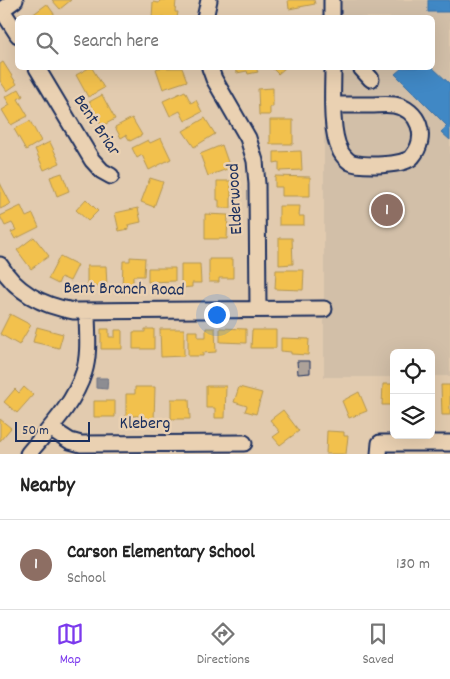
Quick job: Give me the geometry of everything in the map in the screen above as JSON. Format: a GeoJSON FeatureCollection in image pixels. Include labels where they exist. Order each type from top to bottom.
{"type":"FeatureCollection","features":[{"type":"Feature","properties":{"kind":"street"},"geometry":{"type":"LineString","coordinates":[[15,0],[1,10],[15,31]]}},
{"type":"Feature","properties":{"kind":"street"},"geometry":{"type":"LineString","coordinates":[[332,0],[332,15]]}},
{"type":"Feature","properties":{"kind":"street","name":"Bent Briar"},"geometry":{"type":"LineString","coordinates":[[38,70],[92,160],[102,171],[111,176]]}},
{"type":"Feature","properties":{"kind":"street","name":"Elderwood"},"geometry":{"type":"LineString","coordinates":[[211,70],[248,138],[255,160],[257,184],[258,310]]}},
{"type":"Feature","properties":{"kind":"street"},"geometry":{"type":"LineString","coordinates":[[333,70],[333,105],[336,138],[340,152],[350,162],[398,164],[412,158],[420,144],[421,131],[418,123],[411,112],[404,108],[393,105],[333,105]]}},
{"type":"Feature","properties":{"kind":"street","name":"Bent Branch Road"},"geometry":{"type":"LineString","coordinates":[[0,265],[12,281],[26,294],[43,303],[61,309],[87,311],[324,309]]}},
{"type":"Feature","properties":{"kind":"street"},"geometry":{"type":"LineString","coordinates":[[28,454],[75,395],[85,371],[87,311]]}},
{"type":"Feature","properties":{"kind":"street","name":"Kleberg"},"geometry":{"type":"LineString","coordinates":[[50,428],[70,441],[81,444],[171,448],[244,442]]}},
{"type":"Feature","properties":{"kind":"street"},"geometry":{"type":"LineString","coordinates":[[379,454],[380,443],[450,443]]}},
{"type":"Feature","properties":{"kind":"shaded area"},"geometry":{"type":"Polygon","coordinates":[[[324,0],[450,0],[450,376],[435,376],[435,349],[390,349],[390,377],[324,377],[324,70],[435,70],[435,15],[324,15],[324,0]]]}},
{"type":"Feature","properties":{"kind":"building: Homes"},"geometry":{"type":"Polygon","coordinates":[[[52,0],[71,0],[60,9],[52,0]]]}},
{"type":"Feature","properties":{"kind":"building: Homes"},"geometry":{"type":"Polygon","coordinates":[[[160,0],[176,0],[175,12],[178,12],[178,15],[152,15],[153,2],[159,3],[160,0]]]}},
{"type":"Feature","properties":{"kind":"building: Homes"},"geometry":{"type":"Polygon","coordinates":[[[288,0],[314,0],[315,4],[289,9],[288,0]]]}},
{"type":"Feature","properties":{"kind":"building: Homes"},"geometry":{"type":"Polygon","coordinates":[[[47,4],[55,15],[32,15],[47,4]]]}},
{"type":"Feature","properties":{"kind":"building: Homes"},"geometry":{"type":"Polygon","coordinates":[[[3,62],[17,84],[7,91],[0,81],[0,64],[3,62]]]}},
{"type":"Feature","properties":{"kind":"building: Homes"},"geometry":{"type":"Polygon","coordinates":[[[85,70],[93,70],[104,88],[88,97],[76,75],[85,70]]]}},
{"type":"Feature","properties":{"kind":"building: Homes"},"geometry":{"type":"Polygon","coordinates":[[[156,70],[183,70],[187,81],[163,89],[156,70]]]}},
{"type":"Feature","properties":{"kind":"building: Homes"},"geometry":{"type":"Polygon","coordinates":[[[236,70],[257,70],[258,72],[248,74],[247,71],[237,73],[236,70]]]}},
{"type":"Feature","properties":{"kind":"building: Homes"},"geometry":{"type":"Polygon","coordinates":[[[274,70],[283,70],[278,74],[274,70]]]}},
{"type":"Feature","properties":{"kind":"building: Homes"},"geometry":{"type":"Polygon","coordinates":[[[273,88],[273,107],[270,107],[270,115],[259,115],[258,89],[273,88]]]}},
{"type":"Feature","properties":{"kind":"building: Homes"},"geometry":{"type":"Polygon","coordinates":[[[19,89],[23,96],[18,99],[28,116],[11,125],[2,110],[10,105],[5,97],[19,89]]]}},
{"type":"Feature","properties":{"kind":"building: Homes"},"geometry":{"type":"Polygon","coordinates":[[[185,91],[191,103],[196,100],[202,112],[185,121],[180,111],[170,116],[163,101],[185,91]]]}},
{"type":"Feature","properties":{"kind":"building: Homes"},"geometry":{"type":"Polygon","coordinates":[[[102,95],[115,119],[102,126],[89,102],[102,95]]]}},
{"type":"Feature","properties":{"kind":"building: Homes"},"geometry":{"type":"Polygon","coordinates":[[[132,118],[142,135],[130,141],[126,135],[121,138],[115,127],[132,118]]]}},
{"type":"Feature","properties":{"kind":"building: Homes"},"geometry":{"type":"Polygon","coordinates":[[[205,118],[215,134],[194,147],[183,131],[205,118]]]}},
{"type":"Feature","properties":{"kind":"building: Homes"},"geometry":{"type":"Polygon","coordinates":[[[270,120],[293,120],[293,144],[270,144],[270,120]]]}},
{"type":"Feature","properties":{"kind":"building: Homes"},"geometry":{"type":"Polygon","coordinates":[[[30,121],[41,141],[26,150],[14,129],[30,121]]]}},
{"type":"Feature","properties":{"kind":"building: Homes"},"geometry":{"type":"Polygon","coordinates":[[[161,138],[171,159],[149,170],[142,155],[137,158],[132,148],[148,140],[150,143],[161,138]]]}},
{"type":"Feature","properties":{"kind":"building: Homes"},"geometry":{"type":"Polygon","coordinates":[[[50,142],[60,163],[44,170],[35,149],[50,142]]]}},
{"type":"Feature","properties":{"kind":"building: Homes"},"geometry":{"type":"Polygon","coordinates":[[[222,145],[230,168],[208,176],[200,154],[222,145]]]}},
{"type":"Feature","properties":{"kind":"building: Homes"},"geometry":{"type":"Polygon","coordinates":[[[301,151],[302,170],[279,171],[279,162],[274,163],[274,152],[301,151]]]}},
{"type":"Feature","properties":{"kind":"building: Homes"},"geometry":{"type":"Polygon","coordinates":[[[62,173],[69,191],[57,196],[50,177],[62,173]]]}},
{"type":"Feature","properties":{"kind":"building: Homes"},"geometry":{"type":"Polygon","coordinates":[[[275,176],[310,177],[310,196],[282,196],[282,187],[275,187],[275,176]]]}},
{"type":"Feature","properties":{"kind":"building: Homes"},"geometry":{"type":"Polygon","coordinates":[[[150,178],[163,182],[154,207],[141,202],[150,178]]]}},
{"type":"Feature","properties":{"kind":"building: Homes"},"geometry":{"type":"Polygon","coordinates":[[[217,181],[231,181],[231,208],[219,208],[217,181]]]}},
{"type":"Feature","properties":{"kind":"building: Homes"},"geometry":{"type":"Polygon","coordinates":[[[0,183],[11,204],[0,209],[0,183]]]}},
{"type":"Feature","properties":{"kind":"building: Homes"},"geometry":{"type":"Polygon","coordinates":[[[86,199],[98,211],[88,221],[76,210],[86,199]]]}},
{"type":"Feature","properties":{"kind":"building: Homes"},"geometry":{"type":"Polygon","coordinates":[[[21,206],[26,217],[33,214],[39,227],[15,239],[11,232],[16,230],[12,223],[5,226],[0,216],[21,206]]]}},
{"type":"Feature","properties":{"kind":"building: Homes"},"geometry":{"type":"Polygon","coordinates":[[[279,206],[300,206],[299,216],[304,216],[304,225],[279,225],[279,206]]]}},
{"type":"Feature","properties":{"kind":"building: Homes"},"geometry":{"type":"Polygon","coordinates":[[[138,208],[141,222],[128,225],[129,229],[119,231],[115,213],[138,208]]]}},
{"type":"Feature","properties":{"kind":"building: Homes"},"geometry":{"type":"Polygon","coordinates":[[[205,214],[228,215],[227,239],[205,239],[205,214]]]}},
{"type":"Feature","properties":{"kind":"building: Homes"},"geometry":{"type":"Polygon","coordinates":[[[34,237],[49,256],[31,269],[17,250],[34,237]]]}},
{"type":"Feature","properties":{"kind":"building: Homes"},"geometry":{"type":"Polygon","coordinates":[[[279,238],[292,238],[293,264],[279,265],[279,238]]]}},
{"type":"Feature","properties":{"kind":"building: Homes"},"geometry":{"type":"Polygon","coordinates":[[[60,256],[78,265],[70,281],[61,277],[58,284],[48,279],[60,256]]]}},
{"type":"Feature","properties":{"kind":"building: Homes"},"geometry":{"type":"Polygon","coordinates":[[[130,257],[145,258],[144,276],[133,276],[133,288],[122,288],[123,261],[130,261],[130,257]]]}},
{"type":"Feature","properties":{"kind":"building: Homes"},"geometry":{"type":"Polygon","coordinates":[[[209,259],[233,259],[233,278],[219,278],[219,282],[209,282],[209,259]]]}},
{"type":"Feature","properties":{"kind":"building: Homes"},"geometry":{"type":"Polygon","coordinates":[[[181,264],[200,264],[201,283],[192,283],[192,287],[181,288],[181,264]]]}},
{"type":"Feature","properties":{"kind":"building: Homes"},"geometry":{"type":"Polygon","coordinates":[[[87,266],[106,266],[107,286],[87,287],[87,266]]]}},
{"type":"Feature","properties":{"kind":"building: Homes"},"geometry":{"type":"Polygon","coordinates":[[[148,268],[175,268],[175,281],[148,282],[148,268]]]}},
{"type":"Feature","properties":{"kind":"building: Homes"},"geometry":{"type":"Polygon","coordinates":[[[276,270],[304,270],[303,290],[275,289],[276,270]]]}},
{"type":"Feature","properties":{"kind":"building: Homes"},"geometry":{"type":"Polygon","coordinates":[[[10,314],[31,325],[19,345],[0,334],[10,314]]]}},
{"type":"Feature","properties":{"kind":"building: Homes"},"geometry":{"type":"Polygon","coordinates":[[[37,327],[63,334],[59,348],[33,342],[37,327]]]}},
{"type":"Feature","properties":{"kind":"building: Homes"},"geometry":{"type":"Polygon","coordinates":[[[206,328],[215,328],[216,352],[203,353],[203,356],[188,356],[188,331],[198,331],[198,337],[206,337],[206,328]]]}},
{"type":"Feature","properties":{"kind":"building: Homes"},"geometry":{"type":"Polygon","coordinates":[[[220,328],[246,329],[246,343],[220,342],[220,328]]]}},
{"type":"Feature","properties":{"kind":"building: Homes"},"geometry":{"type":"Polygon","coordinates":[[[101,329],[109,329],[109,337],[115,337],[115,330],[122,330],[122,349],[101,349],[101,329]]]}},
{"type":"Feature","properties":{"kind":"building: Homes"},"geometry":{"type":"Polygon","coordinates":[[[145,329],[154,329],[154,349],[133,349],[133,332],[145,332],[145,329]]]}},
{"type":"Feature","properties":{"kind":"building: Homes"},"geometry":{"type":"Polygon","coordinates":[[[160,329],[184,329],[184,356],[161,357],[160,329]]]}},
{"type":"Feature","properties":{"kind":"building: Homes"},"geometry":{"type":"Polygon","coordinates":[[[252,330],[276,330],[276,348],[251,348],[252,330]]]}},
{"type":"Feature","properties":{"kind":"building: Homes"},"geometry":{"type":"Polygon","coordinates":[[[281,338],[309,339],[308,355],[291,354],[291,352],[281,351],[281,338]]]}},
{"type":"Feature","properties":{"kind":"building: Homes"},"geometry":{"type":"Polygon","coordinates":[[[383,384],[390,384],[390,405],[382,405],[383,384]]]}},
{"type":"Feature","properties":{"kind":"building: Homes"},"geometry":{"type":"Polygon","coordinates":[[[441,385],[450,385],[450,415],[442,415],[441,385]]]}},
{"type":"Feature","properties":{"kind":"building: Homes"},"geometry":{"type":"Polygon","coordinates":[[[206,386],[226,386],[225,418],[215,418],[215,408],[206,408],[206,386]]]}},
{"type":"Feature","properties":{"kind":"building: Homes"},"geometry":{"type":"Polygon","coordinates":[[[24,387],[33,395],[17,413],[4,402],[15,389],[19,393],[24,387]]]}},
{"type":"Feature","properties":{"kind":"building: Homes"},"geometry":{"type":"Polygon","coordinates":[[[135,387],[155,387],[154,422],[144,422],[144,416],[126,416],[126,394],[135,394],[135,387]]]}},
{"type":"Feature","properties":{"kind":"building: Homes"},"geometry":{"type":"Polygon","coordinates":[[[239,387],[262,393],[256,414],[245,411],[247,406],[234,402],[239,387]]]}},
{"type":"Feature","properties":{"kind":"building: Homes"},"geometry":{"type":"Polygon","coordinates":[[[359,392],[367,411],[349,418],[342,401],[359,392]]]}},
{"type":"Feature","properties":{"kind":"building: Homes"},"geometry":{"type":"Polygon","coordinates":[[[171,399],[189,399],[190,419],[171,419],[171,399]]]}},
{"type":"Feature","properties":{"kind":"building: Homes"},"geometry":{"type":"Polygon","coordinates":[[[94,401],[115,401],[115,417],[94,417],[94,401]]]}},
{"type":"Feature","properties":{"kind":"building: Homes"},"geometry":{"type":"Polygon","coordinates":[[[283,410],[299,431],[280,445],[273,437],[280,432],[270,420],[283,410]]]}},
{"type":"Feature","properties":{"kind":"building: Homes"},"geometry":{"type":"Polygon","coordinates":[[[0,419],[11,428],[0,441],[0,419]]]}},
{"type":"Feature","properties":{"kind":"building: Homes"},"geometry":{"type":"Polygon","coordinates":[[[327,431],[344,432],[344,436],[348,436],[346,454],[326,454],[327,431]]]}},
{"type":"Feature","properties":{"kind":"building: Schools"},"geometry":{"type":"Polygon","coordinates":[[[428,0],[450,0],[450,12],[428,12],[428,0]]]}},
{"type":"Feature","properties":{"kind":"building: Schools"},"geometry":{"type":"Polygon","coordinates":[[[400,70],[435,70],[450,84],[450,140],[441,132],[447,126],[395,74],[400,70]]]}},
{"type":"Feature","properties":{"kind":"building: Industry"},"geometry":{"type":"Polygon","coordinates":[[[96,378],[108,378],[107,389],[96,388],[96,378]]]}},
{"type":"Feature","properties":{"kind":"building: Other"},"geometry":{"type":"Polygon","coordinates":[[[297,361],[310,361],[310,373],[298,374],[297,361]]]}},
{"type":"Feature","properties":{"kind":"place","name":"Carson Elementary School"},"geometry":{"type":"Point","coordinates":[387,210]}}]}
